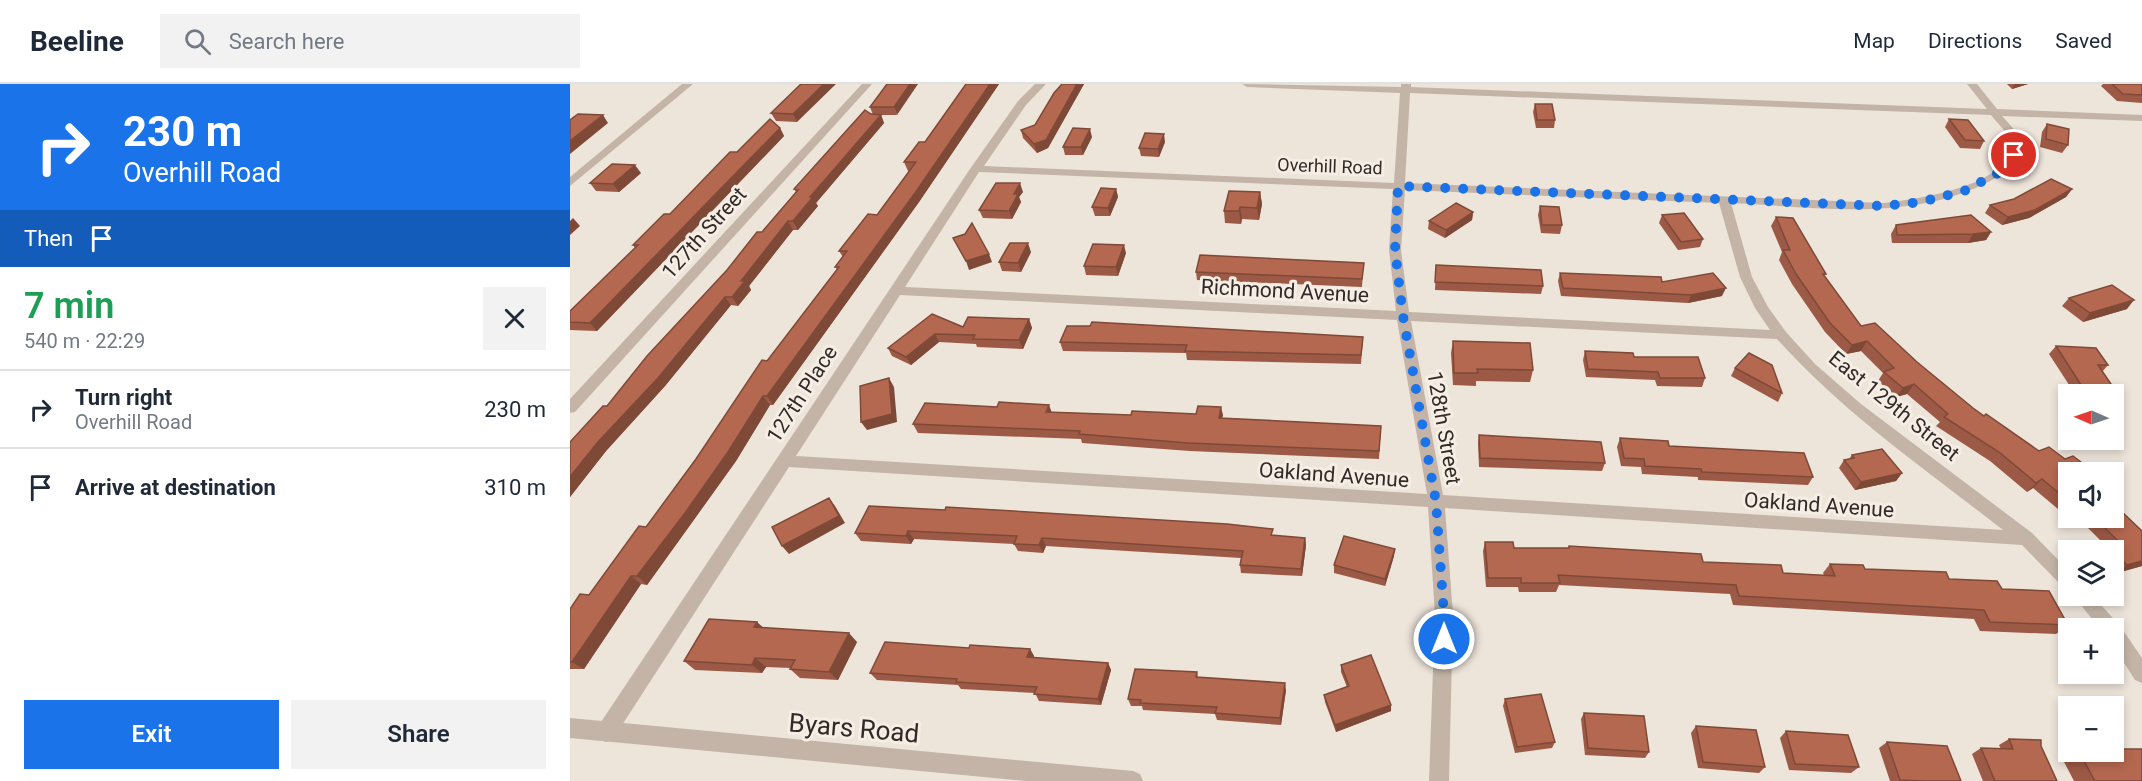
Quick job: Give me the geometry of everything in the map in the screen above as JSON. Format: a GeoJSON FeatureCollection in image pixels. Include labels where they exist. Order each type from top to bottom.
{"type":"FeatureCollection","features":[{"type":"Feature","properties":{"kind":"street"},"geometry":{"type":"LineString","coordinates":[[570,183],[688,84]]}},
{"type":"Feature","properties":{"kind":"street","name":"127th Street"},"geometry":{"type":"LineString","coordinates":[[570,408],[867,84]]}},
{"type":"Feature","properties":{"kind":"street","name":"127th Place"},"geometry":{"type":"LineString","coordinates":[[606,732],[976,169],[1022,103],[1041,84]]}},
{"type":"Feature","properties":{"kind":"street"},"geometry":{"type":"LineString","coordinates":[[1247,84],[1405,87],[2142,118]]}},
{"type":"Feature","properties":{"kind":"street","name":"Overhill Road"},"geometry":{"type":"LineString","coordinates":[[976,169],[1883,206],[1921,202],[1964,191],[2002,171],[2014,155],[2013,136],[1972,84]]}},
{"type":"Feature","properties":{"kind":"street","name":"128th Street"},"geometry":{"type":"LineString","coordinates":[[1405,87],[1395,250],[1403,316],[1436,502],[1444,615],[1439,781]]}},
{"type":"Feature","properties":{"kind":"street","name":"East 129th Street"},"geometry":{"type":"LineString","coordinates":[[1724,200],[1746,277],[1762,308],[1810,367],[1856,408],[2026,538],[2058,571]]}},
{"type":"Feature","properties":{"kind":"street","name":"Richmond Avenue"},"geometry":{"type":"LineString","coordinates":[[895,291],[1781,334]]}},
{"type":"Feature","properties":{"kind":"street","name":"Oakland Avenue"},"geometry":{"type":"LineString","coordinates":[[783,461],[2026,538]]}},
{"type":"Feature","properties":{"kind":"street"},"geometry":{"type":"LineString","coordinates":[[2091,606],[2102,618]]}},
{"type":"Feature","properties":{"kind":"street"},"geometry":{"type":"LineString","coordinates":[[2124,647],[2142,674]]}},
{"type":"Feature","properties":{"kind":"street","name":"Byars Road"},"geometry":{"type":"LineString","coordinates":[[570,728],[1133,781]]}},
{"type":"Feature","properties":{"kind":"building"},"geometry":{"type":"Polygon","coordinates":[[[801,84],[824,84],[793,114],[771,113],[801,84]]]}},
{"type":"Feature","properties":{"kind":"building"},"geometry":{"type":"Polygon","coordinates":[[[887,84],[910,84],[894,107],[870,107],[887,84]]]}},
{"type":"Feature","properties":{"kind":"building"},"geometry":{"type":"Polygon","coordinates":[[[966,84],[990,84],[915,193],[767,396],[763,396],[728,452],[685,513],[637,576],[631,576],[570,662],[570,609],[580,594],[589,595],[639,526],[646,527],[696,459],[762,360],[767,361],[839,267],[835,267],[847,251],[839,251],[868,214],[877,215],[916,162],[904,162],[919,142],[925,142],[966,84]]]}},
{"type":"Feature","properties":{"kind":"building"},"geometry":{"type":"Polygon","coordinates":[[[1062,84],[1077,84],[1046,140],[1034,144],[1021,130],[1035,125],[1062,84]]]}},
{"type":"Feature","properties":{"kind":"building"},"geometry":{"type":"Polygon","coordinates":[[[2112,84],[2142,84],[2142,95],[2123,94],[2112,84]]]}},
{"type":"Feature","properties":{"kind":"building"},"geometry":{"type":"Polygon","coordinates":[[[1535,104],[1552,104],[1555,120],[1537,120],[1535,104]]]}},
{"type":"Feature","properties":{"kind":"building"},"geometry":{"type":"Polygon","coordinates":[[[865,110],[871,114],[881,115],[810,197],[813,197],[793,221],[788,221],[741,281],[745,281],[732,297],[725,297],[658,378],[597,443],[570,477],[570,442],[603,406],[607,406],[647,356],[727,270],[757,232],[762,232],[798,190],[794,189],[865,110]]]}},
{"type":"Feature","properties":{"kind":"building"},"geometry":{"type":"Polygon","coordinates":[[[578,114],[603,115],[570,141],[570,120],[578,114]]]}},
{"type":"Feature","properties":{"kind":"building"},"geometry":{"type":"Polygon","coordinates":[[[770,119],[780,128],[590,323],[570,322],[570,311],[638,245],[633,245],[664,214],[670,214],[730,152],[737,152],[770,119]]]}},
{"type":"Feature","properties":{"kind":"building"},"geometry":{"type":"Polygon","coordinates":[[[1949,119],[1968,120],[1984,141],[1965,140],[1949,119]]]}},
{"type":"Feature","properties":{"kind":"building"},"geometry":{"type":"Polygon","coordinates":[[[2047,124],[2069,129],[2068,145],[2046,139],[2047,124]]]}},
{"type":"Feature","properties":{"kind":"building"},"geometry":{"type":"Polygon","coordinates":[[[1073,128],[1090,129],[1081,147],[1063,147],[1073,128]]]}},
{"type":"Feature","properties":{"kind":"building"},"geometry":{"type":"Polygon","coordinates":[[[1145,133],[1164,134],[1158,149],[1139,148],[1145,133]]]}},
{"type":"Feature","properties":{"kind":"building"},"geometry":{"type":"Polygon","coordinates":[[[612,164],[635,165],[613,184],[590,183],[612,164]]]}},
{"type":"Feature","properties":{"kind":"building"},"geometry":{"type":"Polygon","coordinates":[[[2051,179],[2072,189],[2035,210],[2008,217],[1990,205],[2014,199],[2051,179]]]}},
{"type":"Feature","properties":{"kind":"building"},"geometry":{"type":"Polygon","coordinates":[[[996,183],[1020,183],[1014,194],[1018,194],[1009,211],[979,210],[996,183]]]}},
{"type":"Feature","properties":{"kind":"building"},"geometry":{"type":"Polygon","coordinates":[[[1101,188],[1116,189],[1108,208],[1092,207],[1101,188]]]}},
{"type":"Feature","properties":{"kind":"building"},"geometry":{"type":"Polygon","coordinates":[[[1229,191],[1260,192],[1257,208],[1240,207],[1239,211],[1224,211],[1229,191]]]}},
{"type":"Feature","properties":{"kind":"building"},"geometry":{"type":"Polygon","coordinates":[[[1456,203],[1473,212],[1446,230],[1429,221],[1456,203]]]}},
{"type":"Feature","properties":{"kind":"building"},"geometry":{"type":"Polygon","coordinates":[[[1540,206],[1559,207],[1562,225],[1542,225],[1540,206]]]}},
{"type":"Feature","properties":{"kind":"building"},"geometry":{"type":"Polygon","coordinates":[[[1684,213],[1703,239],[1681,242],[1662,215],[1684,213]]]}},
{"type":"Feature","properties":{"kind":"building"},"geometry":{"type":"Polygon","coordinates":[[[1971,215],[1991,232],[1897,235],[1896,225],[1971,215]]]}},
{"type":"Feature","properties":{"kind":"building"},"geometry":{"type":"Polygon","coordinates":[[[1776,217],[1793,218],[1826,274],[1823,274],[1861,326],[1875,323],[1917,362],[1973,408],[1984,416],[1986,414],[2039,451],[2049,447],[2065,459],[2073,456],[2081,462],[2058,462],[2058,492],[2042,479],[2036,483],[1999,452],[1944,417],[1948,414],[1914,384],[1903,388],[1884,372],[1894,368],[1867,341],[1852,345],[1830,323],[1796,274],[1783,250],[1790,250],[1776,217]]]}},
{"type":"Feature","properties":{"kind":"building"},"geometry":{"type":"Polygon","coordinates":[[[972,223],[989,254],[966,261],[953,238],[965,234],[972,223]]]}},
{"type":"Feature","properties":{"kind":"building"},"geometry":{"type":"Polygon","coordinates":[[[1010,243],[1028,243],[1018,263],[999,262],[1010,243]]]}},
{"type":"Feature","properties":{"kind":"building"},"geometry":{"type":"Polygon","coordinates":[[[1093,244],[1124,245],[1116,267],[1084,266],[1093,244]]]}},
{"type":"Feature","properties":{"kind":"building"},"geometry":{"type":"Polygon","coordinates":[[[1200,255],[1364,263],[1362,279],[1196,272],[1200,255]]]}},
{"type":"Feature","properties":{"kind":"building"},"geometry":{"type":"Polygon","coordinates":[[[1436,265],[1541,270],[1543,286],[1435,282],[1436,265]]]}},
{"type":"Feature","properties":{"kind":"building"},"geometry":{"type":"Polygon","coordinates":[[[1560,273],[1661,277],[1662,282],[1713,273],[1726,288],[1691,295],[1563,288],[1560,273]]]}},
{"type":"Feature","properties":{"kind":"building"},"geometry":{"type":"Polygon","coordinates":[[[2112,285],[2134,300],[2090,313],[2069,298],[2112,285]]]}},
{"type":"Feature","properties":{"kind":"building"},"geometry":{"type":"Polygon","coordinates":[[[932,314],[963,327],[968,317],[1029,319],[1019,340],[973,339],[975,335],[935,334],[906,357],[888,348],[932,314]]]}},
{"type":"Feature","properties":{"kind":"building"},"geometry":{"type":"Polygon","coordinates":[[[1092,322],[1363,337],[1361,355],[1185,351],[1187,345],[1060,342],[1067,326],[1090,326],[1092,322]]]}},
{"type":"Feature","properties":{"kind":"building"},"geometry":{"type":"Polygon","coordinates":[[[1453,341],[1530,343],[1533,370],[1477,369],[1478,373],[1454,373],[1453,341]]]}},
{"type":"Feature","properties":{"kind":"building"},"geometry":{"type":"Polygon","coordinates":[[[2056,346],[2096,348],[2108,365],[2098,365],[2111,384],[2080,384],[2056,346]]]}},
{"type":"Feature","properties":{"kind":"building"},"geometry":{"type":"Polygon","coordinates":[[[1585,351],[1633,353],[1634,357],[1698,357],[1705,378],[1660,378],[1658,372],[1588,369],[1585,351]]]}},
{"type":"Feature","properties":{"kind":"building"},"geometry":{"type":"Polygon","coordinates":[[[1749,353],[1772,365],[1782,393],[1735,368],[1749,353]]]}},
{"type":"Feature","properties":{"kind":"building"},"geometry":{"type":"Polygon","coordinates":[[[889,378],[892,414],[861,422],[860,386],[889,378]]]}},
{"type":"Feature","properties":{"kind":"building"},"geometry":{"type":"Polygon","coordinates":[[[999,402],[1049,405],[1046,412],[1131,415],[1132,411],[1196,414],[1198,406],[1221,407],[1219,418],[1381,426],[1379,451],[1188,443],[1079,434],[1080,431],[913,424],[925,403],[997,407],[999,402]]]}},
{"type":"Feature","properties":{"kind":"building"},"geometry":{"type":"Polygon","coordinates":[[[1479,435],[1601,442],[1605,463],[1480,458],[1479,435]]]}},
{"type":"Feature","properties":{"kind":"building"},"geometry":{"type":"Polygon","coordinates":[[[1620,438],[1668,441],[1669,446],[1804,453],[1813,477],[1702,472],[1701,469],[1645,466],[1644,459],[1624,458],[1620,438]]]}},
{"type":"Feature","properties":{"kind":"building"},"geometry":{"type":"Polygon","coordinates":[[[1882,449],[1902,473],[1861,482],[1844,460],[1854,458],[1852,455],[1882,449]]]}},
{"type":"Feature","properties":{"kind":"building"},"geometry":{"type":"Polygon","coordinates":[[[829,498],[839,516],[782,546],[772,527],[829,498]]]}},
{"type":"Feature","properties":{"kind":"building"},"geometry":{"type":"Polygon","coordinates":[[[869,506],[945,510],[946,507],[1227,524],[1273,529],[1271,535],[1305,538],[1301,569],[1240,565],[1243,551],[1042,538],[1039,545],[1014,544],[1017,536],[908,531],[906,536],[855,533],[869,506]]]}},
{"type":"Feature","properties":{"kind":"building"},"geometry":{"type":"Polygon","coordinates":[[[2124,514],[2142,531],[2142,561],[2127,565],[2124,562],[2124,540],[2117,540],[2105,528],[2124,528],[2124,514]]]}},
{"type":"Feature","properties":{"kind":"building"},"geometry":{"type":"Polygon","coordinates":[[[1344,536],[1395,549],[1385,579],[1334,565],[1344,536]]]}},
{"type":"Feature","properties":{"kind":"building"},"geometry":{"type":"Polygon","coordinates":[[[1485,542],[1513,542],[1514,548],[1569,548],[1569,546],[1701,554],[1703,562],[1781,565],[1783,573],[1835,576],[1830,564],[1863,565],[1865,569],[1946,572],[1949,579],[1997,581],[2002,589],[2049,591],[2064,618],[2058,618],[2058,625],[1990,622],[1984,610],[1739,596],[1736,585],[1558,575],[1560,583],[1521,583],[1521,578],[1488,578],[1485,542]]]}},
{"type":"Feature","properties":{"kind":"building"},"geometry":{"type":"Polygon","coordinates":[[[709,619],[757,622],[754,627],[849,633],[829,672],[790,669],[795,660],[755,658],[752,665],[684,661],[709,619]]]}},
{"type":"Feature","properties":{"kind":"building"},"geometry":{"type":"Polygon","coordinates":[[[885,642],[969,648],[970,645],[1030,649],[1027,657],[1108,663],[1098,699],[1034,694],[1037,687],[870,673],[885,642]]]}},
{"type":"Feature","properties":{"kind":"building"},"geometry":{"type":"Polygon","coordinates":[[[1371,655],[1391,705],[1335,725],[1324,695],[1349,686],[1341,665],[1371,655]]]}},
{"type":"Feature","properties":{"kind":"building"},"geometry":{"type":"Polygon","coordinates":[[[1135,669],[1197,672],[1196,677],[1285,683],[1280,718],[1215,713],[1217,707],[1140,703],[1141,700],[1128,699],[1135,669]]]}},
{"type":"Feature","properties":{"kind":"building"},"geometry":{"type":"Polygon","coordinates":[[[1541,694],[1555,742],[1517,747],[1505,699],[1541,694]]]}},
{"type":"Feature","properties":{"kind":"building"},"geometry":{"type":"Polygon","coordinates":[[[1584,713],[1644,716],[1649,752],[1588,748],[1584,713]]]}},
{"type":"Feature","properties":{"kind":"building"},"geometry":{"type":"Polygon","coordinates":[[[1696,726],[1756,730],[1765,767],[1703,762],[1696,726]]]}},
{"type":"Feature","properties":{"kind":"building"},"geometry":{"type":"Polygon","coordinates":[[[1786,731],[1848,735],[1859,767],[1795,764],[1786,731]]]}},
{"type":"Feature","properties":{"kind":"building"},"geometry":{"type":"Polygon","coordinates":[[[2009,739],[2041,740],[2041,746],[2057,781],[1995,781],[1981,748],[2013,749],[2009,739]]]}},
{"type":"Feature","properties":{"kind":"building"},"geometry":{"type":"Polygon","coordinates":[[[1887,742],[1947,746],[1961,781],[1900,780],[1887,742]]]}},
{"type":"Feature","properties":{"kind":"building"},"geometry":{"type":"Polygon","coordinates":[[[2124,749],[2142,749],[2142,781],[2095,781],[2085,762],[2124,762],[2124,749]]]}},
{"type":"Feature","properties":{"kind":"route"},"geometry":{"type":"LineString","coordinates":[[1444,639],[1436,502],[1403,316],[1395,250],[1398,186],[1883,206],[1921,202],[1964,191],[2002,171],[2014,155]]}}]}
